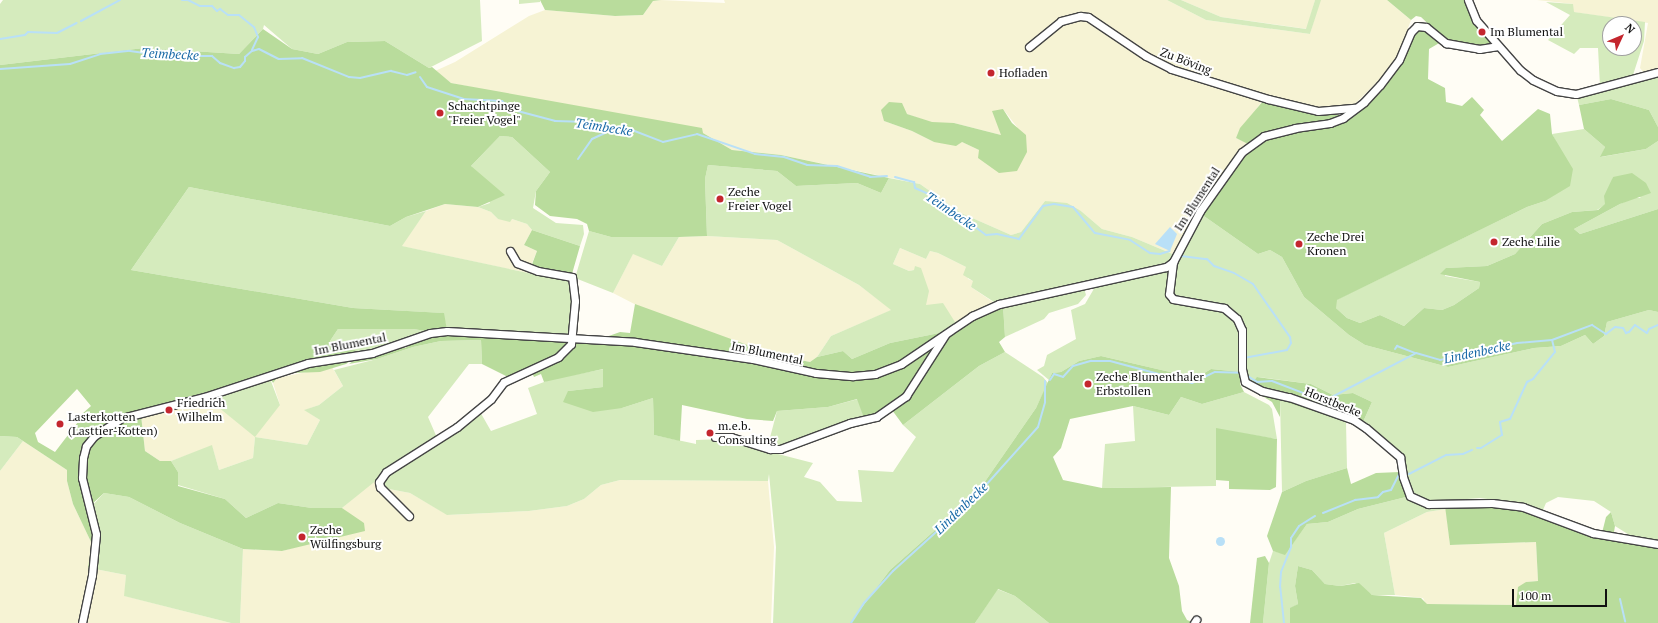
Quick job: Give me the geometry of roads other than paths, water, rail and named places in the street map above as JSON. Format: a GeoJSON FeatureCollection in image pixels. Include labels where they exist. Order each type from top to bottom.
{"type":"FeatureCollection","features":[{"type":"Feature","properties":{"kind":"street"},"geometry":{"type":"LineString","coordinates":[[1468,0],[1476,20],[1498,46],[1533,80],[1557,90],[1576,94],[1658,72]]}},
{"type":"Feature","properties":{"kind":"street","name":"Zu Böving"},"geometry":{"type":"LineString","coordinates":[[1029,47],[1061,21],[1080,16],[1088,17],[1146,56],[1172,69],[1268,99],[1318,111],[1355,108]]}},
{"type":"Feature","properties":{"kind":"street","name":"Im Blumental"},"geometry":{"type":"LineString","coordinates":[[82,623],[92,575],[96,534],[82,478],[84,452],[100,430],[118,419],[212,394],[303,364],[372,353],[430,333],[447,331],[486,332],[668,346],[752,359],[799,371],[853,376],[891,369],[972,316],[999,304],[1151,272],[1173,262],[1200,211],[1236,160],[1254,142],[1275,133],[1330,123],[1355,108],[1389,73],[1404,52],[1411,32],[1417,26],[1426,27],[1446,43],[1479,49],[1498,46]]}},
{"type":"Feature","properties":{"kind":"street"},"geometry":{"type":"LineString","coordinates":[[409,516],[384,492],[379,482],[386,472],[405,459],[438,441],[457,427],[491,399],[504,382],[558,357],[568,348],[573,339],[575,301],[572,277],[538,271],[517,263],[510,251]]}},
{"type":"Feature","properties":{"kind":"street","name":"Horstbecke"},"geometry":{"type":"LineString","coordinates":[[1173,262],[1169,294],[1173,299],[1224,308],[1237,319],[1242,330],[1242,369],[1245,382],[1262,391],[1289,397],[1354,420],[1366,428],[1400,457],[1403,477],[1410,496],[1428,504],[1492,503],[1523,507],[1593,533],[1658,544]]}},
{"type":"Feature","properties":{"kind":"street","name":"Im Blumental"},"geometry":{"type":"LineString","coordinates":[[715,437],[731,437],[770,449],[780,449],[850,423],[876,417],[906,396],[946,334]]}},
{"type":"Feature","properties":{"kind":"water"},"geometry":{"type":"Polygon","coordinates":[[[1170,227],[1177,234],[1170,251],[1155,244],[1170,227]]]}},
{"type":"Feature","properties":{"kind":"water"},"geometry":{"type":"Polygon","coordinates":[[[1218,537],[1222,537],[1224,541],[1222,545],[1218,545],[1216,543],[1216,539],[1218,537]]]}},
{"type":"Feature","properties":{"kind":"waterway"},"geometry":{"type":"LineString","coordinates":[[81,21],[120,0]]}},
{"type":"Feature","properties":{"kind":"waterway"},"geometry":{"type":"LineString","coordinates":[[182,0],[187,0]]}},
{"type":"Feature","properties":{"kind":"waterway"},"geometry":{"type":"LineString","coordinates":[[188,0],[200,6],[212,6],[217,11],[220,9],[228,15],[239,15],[254,27],[258,37],[252,50]]}},
{"type":"Feature","properties":{"kind":"waterway"},"geometry":{"type":"LineString","coordinates":[[0,39],[25,35],[28,32],[57,33],[77,23]]}},
{"type":"Feature","properties":{"kind":"waterway","name":"Teimbecke"},"geometry":{"type":"LineString","coordinates":[[0,69],[70,64],[100,54],[130,51],[164,56],[212,56],[220,63],[234,68],[240,67],[245,61],[245,57],[252,51],[259,49],[279,59],[302,58],[349,77],[360,78],[391,71],[407,75],[416,72]]}},
{"type":"Feature","properties":{"kind":"waterway","name":"Teimbecke"},"geometry":{"type":"LineString","coordinates":[[420,77],[427,87],[463,99],[502,101],[510,109],[555,121],[580,122],[612,131],[632,130],[663,142],[697,134],[755,154],[784,157],[807,165],[837,166],[870,177],[887,176]]}},
{"type":"Feature","properties":{"kind":"waterway"},"geometry":{"type":"LineString","coordinates":[[578,159],[592,139],[609,131]]}},
{"type":"Feature","properties":{"kind":"waterway","name":"Teimbecke"},"geometry":{"type":"LineString","coordinates":[[895,177],[914,182],[915,188],[935,197],[986,235],[997,234],[1019,239],[1043,206],[1054,204],[1073,207],[1095,233],[1130,240],[1150,253],[1160,254],[1170,251]]}},
{"type":"Feature","properties":{"kind":"waterway","name":"Teimbecke"},"geometry":{"type":"LineString","coordinates":[[1181,256],[1207,259],[1214,266],[1234,273],[1253,284],[1290,337],[1291,343],[1287,350],[1244,358]]}},
{"type":"Feature","properties":{"kind":"waterway","name":"Lindenbecke"},"geometry":{"type":"LineString","coordinates":[[1246,375],[1257,382],[1272,381],[1303,393],[1330,398],[1416,353],[1440,360],[1517,343],[1552,340],[1592,325],[1606,334],[1615,327],[1623,328],[1626,333],[1629,332],[1635,325],[1647,333],[1649,329],[1658,325]]}},
{"type":"Feature","properties":{"kind":"waterway"},"geometry":{"type":"LineString","coordinates":[[1477,448],[1481,448],[1502,435],[1500,422],[1510,419],[1527,382],[1533,379],[1555,352],[1552,340]]}},
{"type":"Feature","properties":{"kind":"waterway"},"geometry":{"type":"LineString","coordinates":[[1395,349],[1397,346],[1415,353]]}},
{"type":"Feature","properties":{"kind":"waterway","name":"Lindenbecke"},"geometry":{"type":"LineString","coordinates":[[1050,380],[1054,374],[1063,377],[1073,366],[1091,361],[1110,361],[1192,383],[1215,372],[1240,373]]}},
{"type":"Feature","properties":{"kind":"waterway","name":"Lindenbecke"},"geometry":{"type":"LineString","coordinates":[[851,623],[864,603],[893,571],[977,495],[1038,427],[1045,402],[1045,381]]}},
{"type":"Feature","properties":{"kind":"waterway"},"geometry":{"type":"LineString","coordinates":[[1409,474],[1446,455],[1463,454],[1472,450]]}},
{"type":"Feature","properties":{"kind":"waterway"},"geometry":{"type":"LineString","coordinates":[[1323,513],[1355,500],[1378,497],[1383,492],[1391,490],[1399,474]]}},
{"type":"Feature","properties":{"kind":"waterway"},"geometry":{"type":"LineString","coordinates":[[1284,623],[1280,587],[1281,572],[1291,547],[1291,538],[1299,526],[1315,516]]}},
{"type":"Feature","properties":{"kind":"waterway"},"geometry":{"type":"LineString","coordinates":[[1620,599],[1625,621]]}},
{"type":"Feature","properties":{"kind":"place","name":"Im Blumental"},"geometry":{"type":"Point","coordinates":[1482,32]}},
{"type":"Feature","properties":{"kind":"place","name":"Hofladen"},"geometry":{"type":"Point","coordinates":[991,73]}},
{"type":"Feature","properties":{"kind":"place","name":"Schachtpinge \"Freier Vogel\""},"geometry":{"type":"Point","coordinates":[440,113]}},
{"type":"Feature","properties":{"kind":"place","name":"Zeche Freier Vogel"},"geometry":{"type":"Point","coordinates":[720,199]}},
{"type":"Feature","properties":{"kind":"place","name":"Zeche Lilie"},"geometry":{"type":"Point","coordinates":[1494,242]}},
{"type":"Feature","properties":{"kind":"place","name":"Zeche Drei Kronen"},"geometry":{"type":"Point","coordinates":[1299,244]}},
{"type":"Feature","properties":{"kind":"place","name":"Zeche Blumenthaler Erbstollen"},"geometry":{"type":"Point","coordinates":[1088,384]}},
{"type":"Feature","properties":{"kind":"place","name":"Friedrich Wilhelm"},"geometry":{"type":"Point","coordinates":[169,410]}},
{"type":"Feature","properties":{"kind":"place","name":"Lasterkotten (Lasttier-Kotten)"},"geometry":{"type":"Point","coordinates":[60,424]}},
{"type":"Feature","properties":{"kind":"place","name":"m.e.b. Consulting"},"geometry":{"type":"Point","coordinates":[710,433]}},
{"type":"Feature","properties":{"kind":"place","name":"Zeche Wülfingsburg"},"geometry":{"type":"Point","coordinates":[302,537]}}]}
